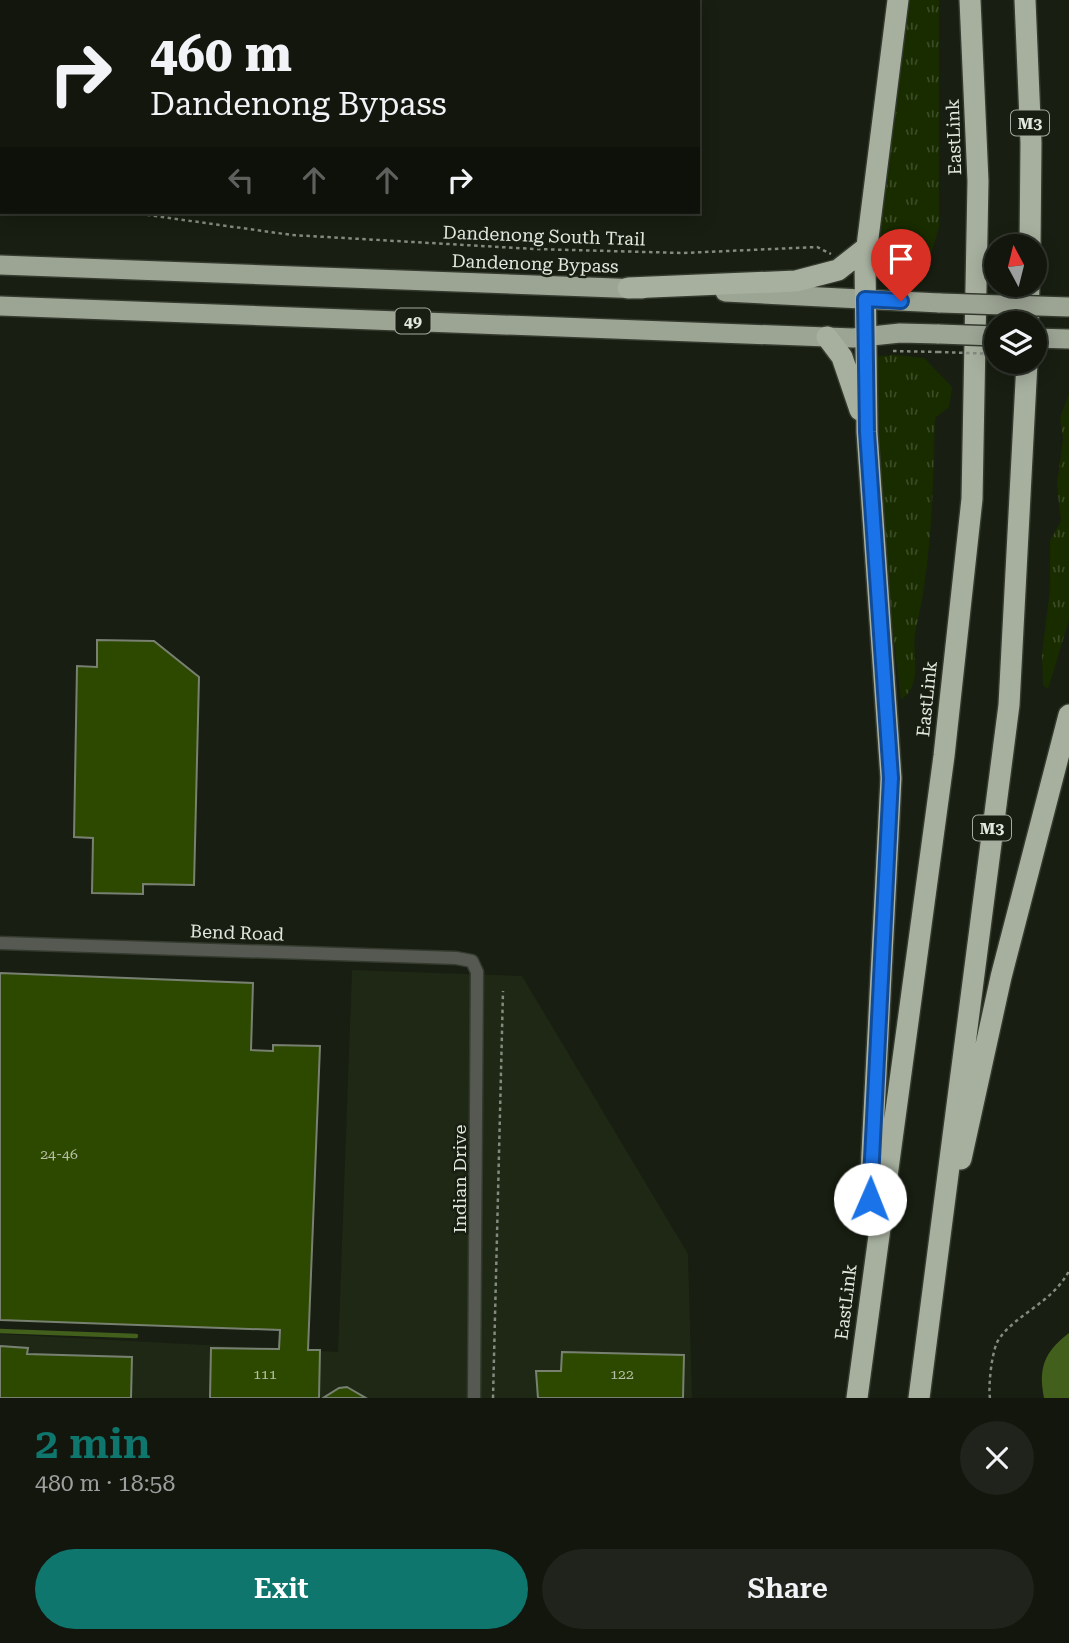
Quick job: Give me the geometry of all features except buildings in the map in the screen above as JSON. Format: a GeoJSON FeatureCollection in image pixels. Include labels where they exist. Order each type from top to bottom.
{"type":"FeatureCollection","features":[{"type":"Feature","properties":{"kind":"highway"},"geometry":{"type":"LineString","coordinates":[[867,1308],[871,1131],[891,778],[867,432],[866,248],[898,0]]}},
{"type":"Feature","properties":{"kind":"highway","name":"EastLink"},"geometry":{"type":"LineString","coordinates":[[857,1398],[867,1308],[944,756],[972,499],[978,181],[970,0]]}},
{"type":"Feature","properties":{"kind":"highway","name":"M3"},"geometry":{"type":"LineString","coordinates":[[1025,0],[1031,143],[1030,234]]}},
{"type":"Feature","properties":{"kind":"highway"},"geometry":{"type":"LineString","coordinates":[[628,288],[776,284],[838,270],[866,248]]}},
{"type":"Feature","properties":{"kind":"highway","name":"Dandenong Bypass"},"geometry":{"type":"LineString","coordinates":[[0,265],[1069,307]]}},
{"type":"Feature","properties":{"kind":"highway","name":"49"},"geometry":{"type":"LineString","coordinates":[[0,306],[827,337],[866,337],[900,333],[939,343],[984,337]]}},
{"type":"Feature","properties":{"kind":"highway"},"geometry":{"type":"LineString","coordinates":[[827,337],[842,357],[867,432]]}},
{"type":"Feature","properties":{"kind":"highway"},"geometry":{"type":"LineString","coordinates":[[1047,338],[1069,339]]}},
{"type":"Feature","properties":{"kind":"highway","name":"M3"},"geometry":{"type":"LineString","coordinates":[[919,1398],[1009,705],[1026,374]]}},
{"type":"Feature","properties":{"kind":"highway"},"geometry":{"type":"LineString","coordinates":[[932,1291],[1005,963],[1069,715]]}},
{"type":"Feature","properties":{"kind":"street","name":"Bend Road"},"geometry":{"type":"LineString","coordinates":[[0,943],[456,958],[472,961]]}},
{"type":"Feature","properties":{"kind":"street","name":"Indian Drive"},"geometry":{"type":"LineString","coordinates":[[472,961],[477,972],[474,1398]]}},
{"type":"Feature","properties":{"kind":"path","name":"Dandenong South Trail"},"geometry":{"type":"LineString","coordinates":[[140,214],[292,235],[534,250],[683,253],[817,247],[828,251],[838,270]]}},
{"type":"Feature","properties":{"kind":"path"},"geometry":{"type":"LineString","coordinates":[[888,351],[939,343],[984,352]]}},
{"type":"Feature","properties":{"kind":"path"},"geometry":{"type":"LineString","coordinates":[[493,1398],[503,991]]}},
{"type":"Feature","properties":{"kind":"path"},"geometry":{"type":"LineString","coordinates":[[990,1398],[988,1388],[998,1340],[1061,1286],[1069,1271]]}},
{"type":"Feature","properties":{"kind":"shaded area"},"geometry":{"type":"Polygon","coordinates":[[[352,970],[522,976],[688,1254],[692,1398],[0,1398],[0,1334],[338,1352],[352,970]]]}},
{"type":"Feature","properties":{"kind":"shaded area"},"geometry":{"type":"Polygon","coordinates":[[[1069,1333],[1069,1398],[1044,1398],[1042,1378],[1045,1361],[1054,1347],[1069,1333]]]}},
{"type":"Feature","properties":{"kind":"green space"},"geometry":{"type":"Polygon","coordinates":[[[908,0],[939,0],[939,227],[922,283],[900,281],[876,270],[873,262],[908,0]]]}},
{"type":"Feature","properties":{"kind":"green space"},"geometry":{"type":"Polygon","coordinates":[[[880,356],[924,358],[952,387],[949,407],[935,418],[931,524],[915,638],[915,676],[913,685],[901,700],[875,479],[880,455],[873,362],[880,356]]]}},
{"type":"Feature","properties":{"kind":"green space"},"geometry":{"type":"Polygon","coordinates":[[[1069,394],[1069,620],[1048,689],[1043,685],[1042,654],[1050,590],[1050,541],[1061,521],[1057,485],[1063,439],[1060,418],[1069,394]]]}},
{"type":"Feature","properties":{"kind":"waterway"},"geometry":{"type":"LineString","coordinates":[[0,1331],[136,1336]]}},
{"type":"Feature","properties":{"kind":"route"},"geometry":{"type":"LineString","coordinates":[[870,1199],[875,1051],[890,830],[891,738],[867,432],[865,299],[901,301]]}}]}
